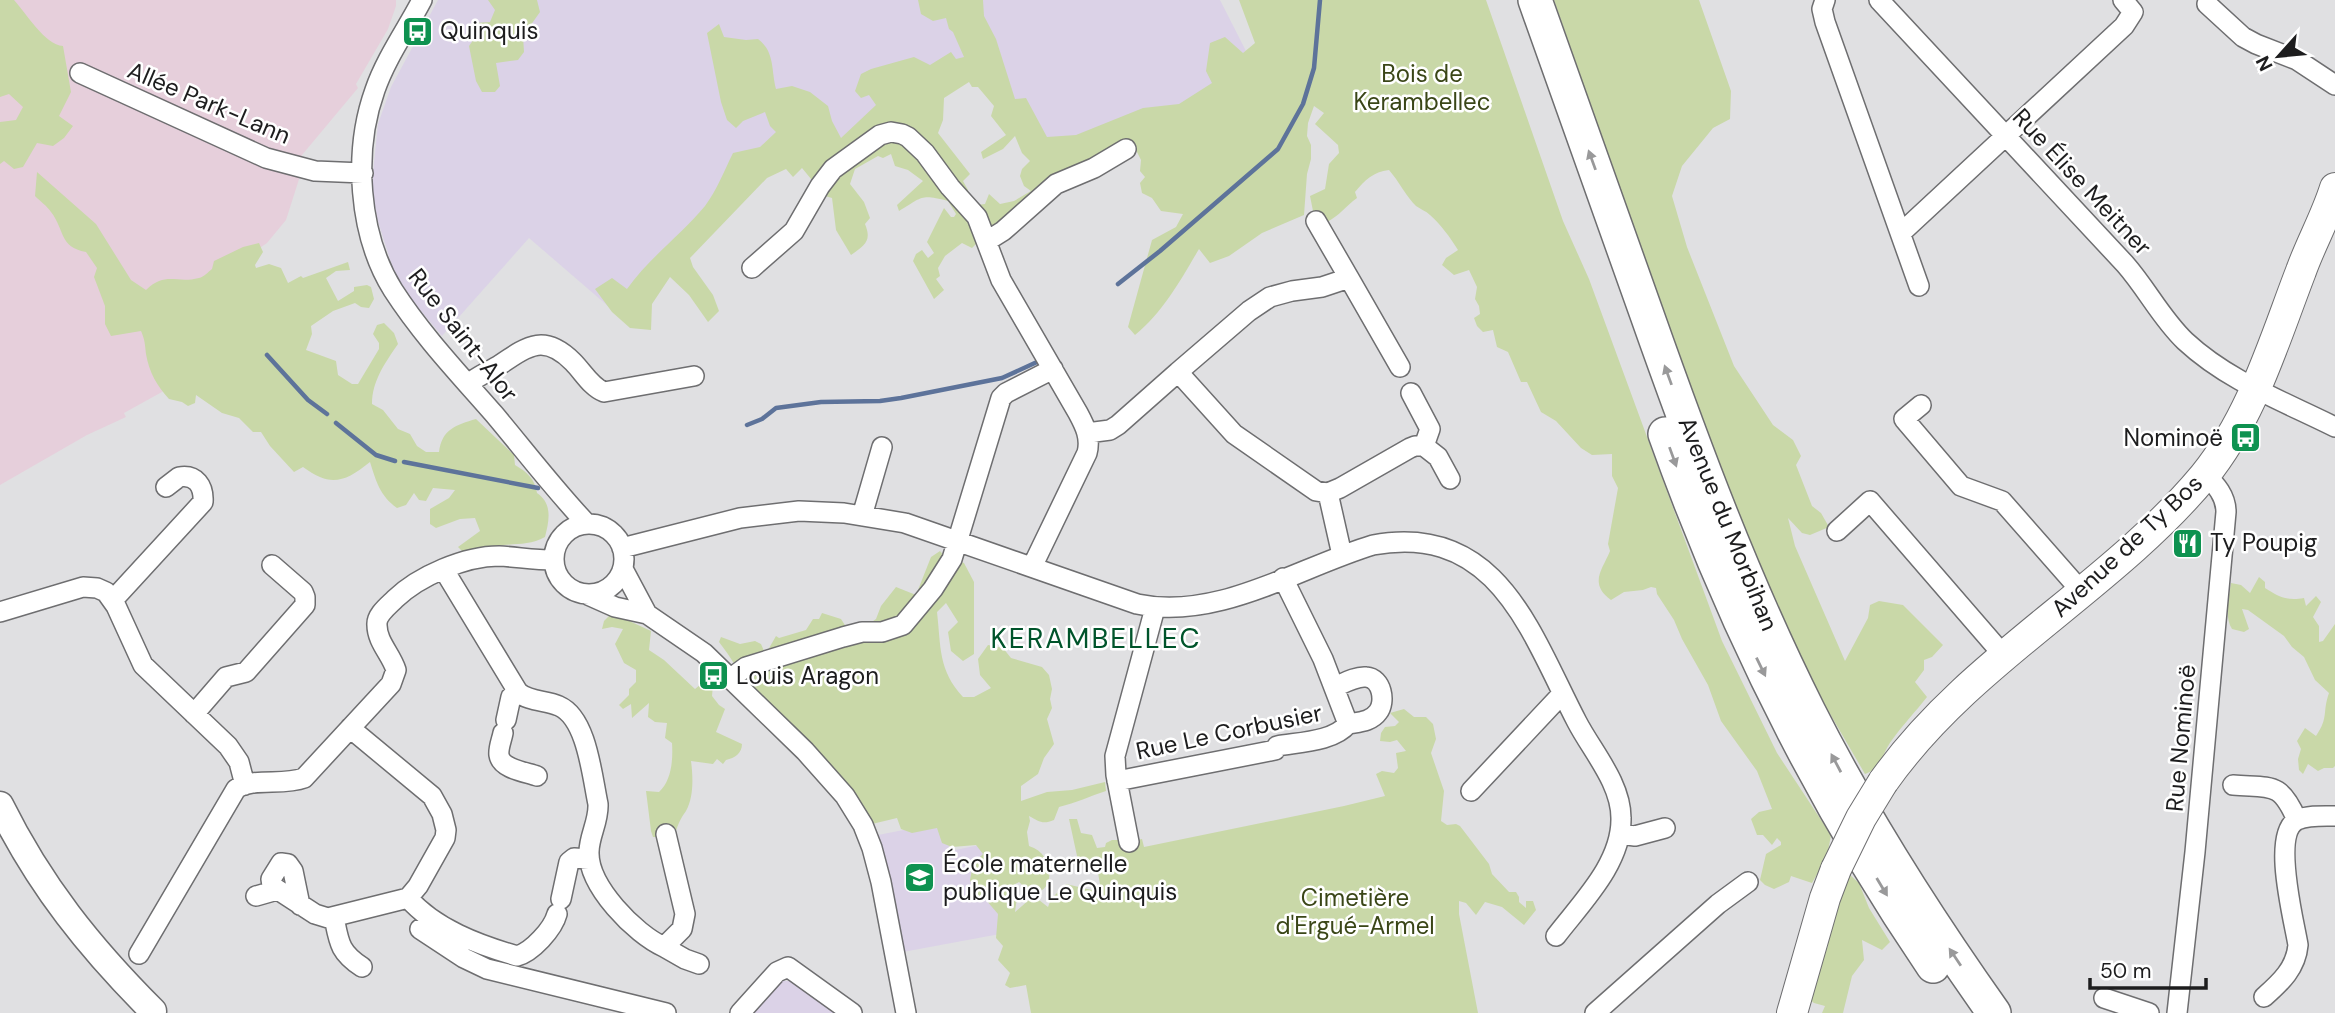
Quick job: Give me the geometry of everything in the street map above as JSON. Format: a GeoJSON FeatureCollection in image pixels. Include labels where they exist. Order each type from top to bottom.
{"type":"FeatureCollection","features":[{"type":"Feature","properties":{"kind":"highway","name":"Avenue du Morbihan"},"geometry":{"type":"LineString","coordinates":[[1510,0],[1686,494],[1741,624],[1790,726],[1839,816],[1896,910],[1966,1013]]}},
{"type":"Feature","properties":{"kind":"highway","name":"Avenue du Morbihan"},"geometry":{"type":"LineString","coordinates":[[1535,0],[1699,460],[1762,612],[1805,704],[1864,816],[1938,933],[1994,1013]]}},
{"type":"Feature","properties":{"kind":"main road","name":"Avenue de Ty Bos"},"geometry":{"type":"LineString","coordinates":[[1792,1013],[1836,869],[1861,818],[1883,782],[1928,726],[2149,532],[2205,474],[2226,443],[2255,388],[2335,190]]}},
{"type":"Feature","properties":{"kind":"street"},"geometry":{"type":"LineString","coordinates":[[1825,0],[1822,9],[1825,22],[1919,286]]}},
{"type":"Feature","properties":{"kind":"street","name":"Rue Élise Meitner"},"geometry":{"type":"LineString","coordinates":[[1879,0],[2140,280],[2162,317],[2185,341],[2232,377],[2335,427]]}},
{"type":"Feature","properties":{"kind":"street"},"geometry":{"type":"LineString","coordinates":[[1901,233],[2124,26],[2133,12],[2123,0]]}},
{"type":"Feature","properties":{"kind":"street","name":"Rue Saint-Alor"},"geometry":{"type":"LineString","coordinates":[[421,1],[375,90],[363,149],[370,233],[385,276],[422,330],[587,524]]}},
{"type":"Feature","properties":{"kind":"street"},"geometry":{"type":"LineString","coordinates":[[2207,4],[2243,37],[2297,60],[2335,85]]}},
{"type":"Feature","properties":{"kind":"street","name":"Allée Park-Lann"},"geometry":{"type":"LineString","coordinates":[[80,73],[266,158],[316,171],[363,173]]}},
{"type":"Feature","properties":{"kind":"street"},"geometry":{"type":"LineString","coordinates":[[752,268],[794,231],[833,169],[856,150],[880,135],[891,132],[908,137],[925,153],[950,187],[974,212],[1001,280],[1087,433],[1089,448],[1085,459],[1032,567]]}},
{"type":"Feature","properties":{"kind":"street"},"geometry":{"type":"LineString","coordinates":[[987,241],[1003,231],[1056,184],[1094,168],[1126,149]]}},
{"type":"Feature","properties":{"kind":"street"},"geometry":{"type":"LineString","coordinates":[[1316,221],[1400,367]]}},
{"type":"Feature","properties":{"kind":"street"},"geometry":{"type":"LineString","coordinates":[[1087,433],[1110,430],[1118,425],[1249,311],[1270,297],[1292,290],[1322,287],[1349,278]]}},
{"type":"Feature","properties":{"kind":"street"},"geometry":{"type":"LineString","coordinates":[[468,384],[518,352],[534,345],[548,346],[564,354],[595,388],[604,392],[694,376]]}},
{"type":"Feature","properties":{"kind":"street"},"geometry":{"type":"LineString","coordinates":[[731,678],[746,667],[843,637],[862,632],[882,632],[903,625],[949,567],[1001,398],[1053,369]]}},
{"type":"Feature","properties":{"kind":"street"},"geometry":{"type":"LineString","coordinates":[[1178,372],[1234,434],[1316,491],[1328,493],[1340,488],[1415,446],[1424,446],[1438,457],[1450,480]]}},
{"type":"Feature","properties":{"kind":"street"},"geometry":{"type":"LineString","coordinates":[[1411,393],[1430,429],[1424,446]]}},
{"type":"Feature","properties":{"kind":"street"},"geometry":{"type":"LineString","coordinates":[[1921,405],[1904,419],[1912,429],[1961,485],[2002,501],[2082,592]]}},
{"type":"Feature","properties":{"kind":"street"},"geometry":{"type":"LineString","coordinates":[[862,516],[881,447]]}},
{"type":"Feature","properties":{"kind":"street","name":"Rue Nominoë"},"geometry":{"type":"LineString","coordinates":[[2177,1013],[2226,524],[2226,507],[2222,495],[2205,474]]}},
{"type":"Feature","properties":{"kind":"street"},"geometry":{"type":"LineString","coordinates":[[113,600],[203,502],[202,489],[192,477],[179,477],[166,487]]}},
{"type":"Feature","properties":{"kind":"street","name":"Rue Saint-Alor"},"geometry":{"type":"LineString","coordinates":[[555,487],[562,515],[561,537]]}},
{"type":"Feature","properties":{"kind":"street"},"geometry":{"type":"LineString","coordinates":[[1328,493],[1342,555]]}},
{"type":"Feature","properties":{"kind":"street"},"geometry":{"type":"LineString","coordinates":[[1838,531],[1870,501],[2005,657]]}},
{"type":"Feature","properties":{"kind":"street"},"geometry":{"type":"LineString","coordinates":[[622,548],[710,524],[762,514],[814,511],[862,516],[905,523],[1137,604],[1175,609],[1208,605],[1373,545],[1401,541],[1439,548],[1474,563],[1514,601],[1617,796],[1621,817],[1620,834],[1614,852],[1594,887],[1556,936]]}},
{"type":"Feature","properties":{"kind":"street"},"geometry":{"type":"LineString","coordinates":[[587,595],[597,594],[612,586],[623,569],[624,558],[616,537],[598,525],[587,524],[576,526],[561,537],[555,550],[555,571],[568,588],[615,607],[646,614],[694,645],[731,678],[820,767],[845,796],[863,825],[881,882],[906,1013]]}},
{"type":"Feature","properties":{"kind":"street"},"geometry":{"type":"LineString","coordinates":[[138,954],[236,789],[245,785],[304,778],[394,678],[396,670],[379,636],[377,626],[379,617],[410,586],[472,559],[490,557],[554,560]]}},
{"type":"Feature","properties":{"kind":"street"},"geometry":{"type":"LineString","coordinates":[[194,714],[226,677],[246,672],[305,604],[303,592],[272,565]]}},
{"type":"Feature","properties":{"kind":"street"},"geometry":{"type":"LineString","coordinates":[[623,569],[646,614]]}},
{"type":"Feature","properties":{"kind":"street"},"geometry":{"type":"LineString","coordinates":[[444,570],[518,692],[526,697],[562,707],[580,726],[598,804],[589,847],[589,859],[596,883],[606,897],[642,932],[685,959],[699,964]]}},
{"type":"Feature","properties":{"kind":"street","name":"Rue Le Corbusier"},"geometry":{"type":"LineString","coordinates":[[1283,578],[1335,687],[1348,724]]}},
{"type":"Feature","properties":{"kind":"street"},"geometry":{"type":"LineString","coordinates":[[0,612],[83,587],[102,589],[113,600],[144,665],[233,753],[241,767],[245,785]]}},
{"type":"Feature","properties":{"kind":"street","name":"Rue Le Corbusier"},"geometry":{"type":"LineString","coordinates":[[1129,842],[1115,756],[1155,608]]}},
{"type":"Feature","properties":{"kind":"street","name":"Rue Le Corbusier"},"geometry":{"type":"LineString","coordinates":[[1117,781],[1275,750],[1277,746],[1341,732],[1348,724],[1369,720],[1378,713],[1382,701],[1377,682],[1365,676],[1335,687]]}},
{"type":"Feature","properties":{"kind":"street"},"geometry":{"type":"LineString","coordinates":[[518,692],[511,697],[498,753],[503,764],[537,776]]}},
{"type":"Feature","properties":{"kind":"street"},"geometry":{"type":"LineString","coordinates":[[1471,791],[1562,694]]}},
{"type":"Feature","properties":{"kind":"street"},"geometry":{"type":"LineString","coordinates":[[300,905],[288,854],[271,880],[272,886],[300,905],[319,916],[334,917],[408,898],[418,886],[444,838],[446,830],[435,800],[350,728]]}},
{"type":"Feature","properties":{"kind":"street"},"geometry":{"type":"LineString","coordinates":[[2233,785],[2276,790],[2284,795],[2297,820]]}},
{"type":"Feature","properties":{"kind":"street"},"geometry":{"type":"LineString","coordinates":[[0,805],[37,872],[65,913],[152,1013]]}},
{"type":"Feature","properties":{"kind":"street"},"geometry":{"type":"LineString","coordinates":[[2264,996],[2287,974],[2297,954],[2298,945],[2285,864],[2287,831],[2297,820],[2335,816]]}},
{"type":"Feature","properties":{"kind":"street"},"geometry":{"type":"LineString","coordinates":[[1620,834],[1634,836],[1665,828]]}},
{"type":"Feature","properties":{"kind":"street"},"geometry":{"type":"LineString","coordinates":[[0,830],[39,898],[152,1013]]}},
{"type":"Feature","properties":{"kind":"street"},"geometry":{"type":"LineString","coordinates":[[664,947],[682,929],[685,914],[666,834]]}},
{"type":"Feature","properties":{"kind":"street"},"geometry":{"type":"LineString","coordinates":[[408,898],[419,910],[447,929],[517,956],[527,952],[555,922],[569,862],[574,858],[589,859]]}},
{"type":"Feature","properties":{"kind":"street"},"geometry":{"type":"LineString","coordinates":[[1595,1013],[1718,904],[1748,881]]}},
{"type":"Feature","properties":{"kind":"street"},"geometry":{"type":"LineString","coordinates":[[256,896],[277,890]]}},
{"type":"Feature","properties":{"kind":"street"},"geometry":{"type":"LineString","coordinates":[[334,917],[341,947],[350,959],[362,967]]}},
{"type":"Feature","properties":{"kind":"street"},"geometry":{"type":"LineString","coordinates":[[420,929],[464,958],[487,969],[666,1013]]}},
{"type":"Feature","properties":{"kind":"street"},"geometry":{"type":"LineString","coordinates":[[740,1013],[777,972],[789,967],[852,1013]]}},
{"type":"Feature","properties":{"kind":"street"},"geometry":{"type":"LineString","coordinates":[[2104,998],[2149,1013]]}},
{"type":"Feature","properties":{"kind":"shaded area"},"geometry":{"type":"Polygon","coordinates":[[[0,0],[396,0],[396,6],[388,29],[356,84],[358,88],[302,155],[301,173],[286,220],[267,243],[252,253],[189,377],[124,413],[126,417],[87,435],[0,485],[0,0]]]}},
{"type":"Feature","properties":{"kind":"shaded area"},"geometry":{"type":"Polygon","coordinates":[[[438,0],[1220,0],[1246,51],[1250,72],[1130,134],[1046,182],[978,62],[861,140],[784,155],[623,319],[529,238],[442,336],[403,290],[393,269],[377,218],[373,194],[378,124],[391,87],[438,0]]]}},
{"type":"Feature","properties":{"kind":"shaded area"},"geometry":{"type":"Polygon","coordinates":[[[944,822],[950,851],[999,841],[1016,931],[903,952],[878,835],[944,822]]]}},
{"type":"Feature","properties":{"kind":"shaded area"},"geometry":{"type":"Polygon","coordinates":[[[780,981],[794,981],[837,1013],[751,1013],[780,981]]]}},
{"type":"Feature","properties":{"kind":"green space"},"geometry":{"type":"Polygon","coordinates":[[[0,0],[14,0],[49,40],[63,46],[71,92],[59,116],[73,126],[64,138],[53,146],[37,143],[23,167],[14,169],[4,161],[0,164],[0,122],[16,120],[23,107],[9,94],[0,97],[0,0]]]}},
{"type":"Feature","properties":{"kind":"green space"},"geometry":{"type":"Polygon","coordinates":[[[488,0],[537,0],[540,12],[523,36],[524,52],[518,60],[496,63],[500,86],[495,92],[482,92],[476,81],[469,46],[474,39],[471,28],[474,23],[490,22],[495,10],[488,0]]]}},
{"type":"Feature","properties":{"kind":"green space","name":"Bois de Kerambellec"},"geometry":{"type":"Polygon","coordinates":[[[918,0],[983,0],[984,16],[996,39],[1015,99],[1026,98],[1047,137],[1076,135],[1143,108],[1179,104],[1212,83],[1206,71],[1210,43],[1225,37],[1243,53],[1255,43],[1239,0],[1486,0],[1563,221],[1589,279],[1722,641],[1777,753],[1831,835],[1827,857],[1812,883],[1791,876],[1789,882],[1774,889],[1760,880],[1766,854],[1781,845],[1781,842],[1777,838],[1772,845],[1763,835],[1757,835],[1751,819],[1759,812],[1772,809],[1757,771],[1721,721],[1708,685],[1656,588],[1624,592],[1611,600],[1600,588],[1599,576],[1610,551],[1608,544],[1618,488],[1612,476],[1612,454],[1592,455],[1581,448],[1556,421],[1541,412],[1527,382],[1521,382],[1508,352],[1497,347],[1493,330],[1483,332],[1477,326],[1474,318],[1480,314],[1475,299],[1477,287],[1469,270],[1454,275],[1442,265],[1446,258],[1458,250],[1438,223],[1413,203],[1389,170],[1366,180],[1355,192],[1357,198],[1331,220],[1327,222],[1314,216],[1310,196],[1325,189],[1329,164],[1339,153],[1338,145],[1315,124],[1324,113],[1314,106],[1308,123],[1311,159],[1307,174],[1304,215],[1262,233],[1229,256],[1210,263],[1199,249],[1163,306],[1135,335],[1128,327],[1152,240],[1176,227],[1183,214],[1161,211],[1152,198],[1142,193],[1140,183],[1145,177],[1140,171],[1141,160],[1132,142],[997,231],[977,205],[985,204],[989,194],[1000,204],[1014,201],[1031,191],[1024,186],[1020,176],[1022,169],[1030,161],[1022,153],[1015,136],[1003,149],[983,159],[981,152],[1006,135],[991,116],[994,106],[978,87],[972,87],[969,82],[944,98],[943,120],[938,133],[970,174],[963,181],[968,190],[966,198],[977,243],[972,248],[962,243],[945,256],[938,268],[940,276],[936,279],[944,290],[934,299],[913,261],[916,254],[922,250],[928,258],[934,253],[927,242],[944,208],[951,217],[956,214],[948,201],[927,197],[899,211],[897,205],[923,181],[908,170],[895,166],[891,154],[883,158],[878,156],[855,169],[850,184],[864,202],[870,218],[865,224],[868,235],[866,242],[851,255],[836,230],[832,198],[825,196],[802,168],[793,177],[786,169],[767,178],[690,258],[693,267],[713,295],[719,311],[708,322],[689,295],[670,277],[652,304],[651,330],[630,328],[612,312],[595,289],[612,278],[627,289],[705,206],[733,153],[760,147],[776,132],[770,126],[765,112],[743,121],[736,128],[727,120],[707,33],[719,24],[724,37],[758,39],[770,55],[776,89],[792,86],[810,92],[828,106],[841,138],[876,105],[869,95],[861,98],[855,91],[861,74],[914,57],[930,65],[951,52],[956,59],[964,57],[946,18],[933,21],[921,14],[918,0]]]}},
{"type":"Feature","properties":{"kind":"green space"},"geometry":{"type":"Polygon","coordinates":[[[1554,0],[1699,0],[1731,91],[1730,119],[1713,128],[1682,166],[1672,196],[1687,247],[1734,366],[1773,425],[1793,440],[1801,456],[1796,465],[1812,506],[1821,513],[1829,527],[1810,535],[1802,533],[1788,518],[1795,546],[1845,661],[1868,618],[1870,605],[1879,601],[1903,605],[1943,645],[1932,657],[1924,660],[1924,670],[1915,682],[1927,697],[1892,740],[1875,768],[1865,774],[1826,707],[1769,591],[1744,529],[1670,335],[1554,0]]]}},
{"type":"Feature","properties":{"kind":"green space"},"geometry":{"type":"Polygon","coordinates":[[[37,172],[96,224],[131,280],[146,290],[165,279],[201,277],[212,269],[214,261],[243,247],[259,243],[263,252],[255,265],[256,268],[269,264],[281,268],[288,283],[301,276],[303,278],[348,262],[350,270],[336,271],[326,278],[338,301],[354,291],[354,287],[367,285],[371,287],[374,299],[369,308],[355,303],[333,311],[311,326],[312,334],[306,350],[336,361],[338,375],[352,384],[358,384],[379,349],[379,343],[373,334],[377,325],[384,323],[394,333],[398,344],[377,380],[372,404],[383,410],[398,429],[410,434],[417,446],[426,452],[439,452],[443,438],[451,429],[476,419],[514,455],[515,465],[530,476],[537,493],[546,502],[548,519],[545,537],[527,543],[462,551],[458,547],[480,531],[475,518],[460,519],[436,528],[430,524],[430,509],[449,498],[455,490],[433,488],[426,501],[419,500],[414,493],[406,505],[397,508],[383,493],[370,462],[337,480],[321,478],[303,467],[294,472],[261,432],[253,432],[239,418],[222,413],[196,395],[195,403],[188,406],[169,399],[151,373],[141,331],[111,336],[105,324],[105,306],[94,277],[97,268],[86,252],[77,250],[67,242],[51,212],[35,196],[37,172]]]}},
{"type":"Feature","properties":{"kind":"green space","name":"Cimetière d'Ergué-Armel"},"geometry":{"type":"Polygon","coordinates":[[[940,551],[944,556],[964,563],[974,582],[974,654],[963,661],[951,651],[948,632],[958,622],[946,603],[937,612],[945,667],[963,697],[974,697],[991,688],[980,675],[978,659],[988,645],[1003,648],[1011,658],[1042,667],[1049,675],[1052,708],[1047,719],[1054,744],[1044,758],[1038,774],[1021,786],[1021,801],[1047,792],[1072,790],[1105,782],[1106,791],[1059,807],[1054,820],[1043,822],[1029,816],[1029,846],[1040,852],[1046,860],[1049,880],[1039,891],[1030,890],[1019,882],[1010,887],[1017,897],[1015,912],[1030,899],[1039,900],[1048,907],[1051,899],[1066,884],[1101,890],[1096,861],[1079,865],[1069,819],[1077,819],[1081,833],[1092,835],[1097,848],[1105,847],[1106,843],[1112,840],[1118,840],[1120,844],[1142,839],[1144,847],[1385,796],[1376,774],[1382,771],[1394,773],[1398,768],[1396,753],[1406,751],[1397,740],[1380,741],[1381,733],[1385,727],[1395,726],[1399,722],[1390,713],[1404,709],[1414,717],[1426,717],[1433,724],[1436,739],[1431,753],[1444,791],[1441,821],[1447,825],[1460,826],[1489,864],[1492,874],[1509,892],[1516,892],[1519,902],[1526,908],[1526,901],[1533,901],[1536,910],[1524,925],[1502,907],[1485,902],[1476,915],[1466,903],[1459,901],[1459,914],[1478,1013],[1031,1013],[1026,985],[1010,988],[1005,985],[1010,973],[998,960],[1003,946],[996,938],[998,914],[986,900],[978,899],[970,880],[973,864],[983,854],[976,845],[952,847],[942,843],[937,828],[912,833],[901,829],[897,818],[872,824],[749,688],[719,642],[721,637],[740,644],[755,641],[761,644],[764,651],[768,650],[776,636],[779,638],[806,630],[813,619],[819,619],[822,613],[841,619],[852,636],[876,619],[881,606],[896,587],[916,595],[931,557],[940,551]]]}},
{"type":"Feature","properties":{"kind":"green space"},"geometry":{"type":"Polygon","coordinates":[[[2259,577],[2265,582],[2265,588],[2288,599],[2304,598],[2306,606],[2316,596],[2321,602],[2313,617],[2319,626],[2319,642],[2323,641],[2335,624],[2333,768],[2318,771],[2308,764],[2303,774],[2299,770],[2301,749],[2297,741],[2305,728],[2316,736],[2320,730],[2329,693],[2315,680],[2304,657],[2284,636],[2248,610],[2242,609],[2249,629],[2244,632],[2232,629],[2228,619],[2231,583],[2241,585],[2250,593],[2259,577]]]}},
{"type":"Feature","properties":{"kind":"green space"},"geometry":{"type":"Polygon","coordinates":[[[612,613],[651,631],[649,650],[695,689],[706,680],[713,685],[712,696],[725,709],[716,732],[742,744],[737,755],[723,764],[717,759],[713,764],[691,761],[692,786],[689,805],[676,831],[659,837],[653,837],[651,831],[646,791],[659,792],[667,782],[672,762],[672,743],[665,738],[667,723],[655,722],[648,717],[649,703],[632,718],[631,704],[623,709],[619,705],[636,682],[636,670],[624,663],[615,644],[623,629],[602,629],[604,621],[612,613]]]}},
{"type":"Feature","properties":{"kind":"green space"},"geometry":{"type":"Polygon","coordinates":[[[1850,875],[1859,883],[1869,908],[1890,942],[1882,950],[1862,940],[1864,960],[1852,976],[1843,1013],[1822,1013],[1825,1006],[1808,998],[1828,946],[1832,919],[1850,875]]]}},
{"type":"Feature","properties":{"kind":"waterway"},"geometry":{"type":"LineString","coordinates":[[1118,284],[1278,149],[1303,104],[1314,68],[1320,0]]}},
{"type":"Feature","properties":{"kind":"waterway"},"geometry":{"type":"LineString","coordinates":[[267,355],[308,400],[327,414]]}},
{"type":"Feature","properties":{"kind":"waterway"},"geometry":{"type":"LineString","coordinates":[[747,425],[762,419],[776,408],[821,402],[901,398],[1002,378],[1037,362]]}},
{"type":"Feature","properties":{"kind":"waterway"},"geometry":{"type":"LineString","coordinates":[[336,423],[376,455],[395,461]]}},
{"type":"Feature","properties":{"kind":"waterway"},"geometry":{"type":"LineString","coordinates":[[404,462],[538,488]]}},
{"type":"Feature","properties":{"kind":"place","name":"Quinquis"},"geometry":{"type":"Point","coordinates":[417,31]}},
{"type":"Feature","properties":{"kind":"place","name":"Nominoë"},"geometry":{"type":"Point","coordinates":[2246,438]}},
{"type":"Feature","properties":{"kind":"place","name":"Ty Poupig"},"geometry":{"type":"Point","coordinates":[2187,543]}},
{"type":"Feature","properties":{"kind":"place","name":"Louis Aragon"},"geometry":{"type":"Point","coordinates":[713,676]}},
{"type":"Feature","properties":{"kind":"place","name":"École maternelle publique Le Quinquis"},"geometry":{"type":"Point","coordinates":[920,878]}},
{"type":"Feature","properties":{"kind":"district","name":"KERAMBELLEC"},"geometry":{"type":"Point","coordinates":[1096,638]}}]}
